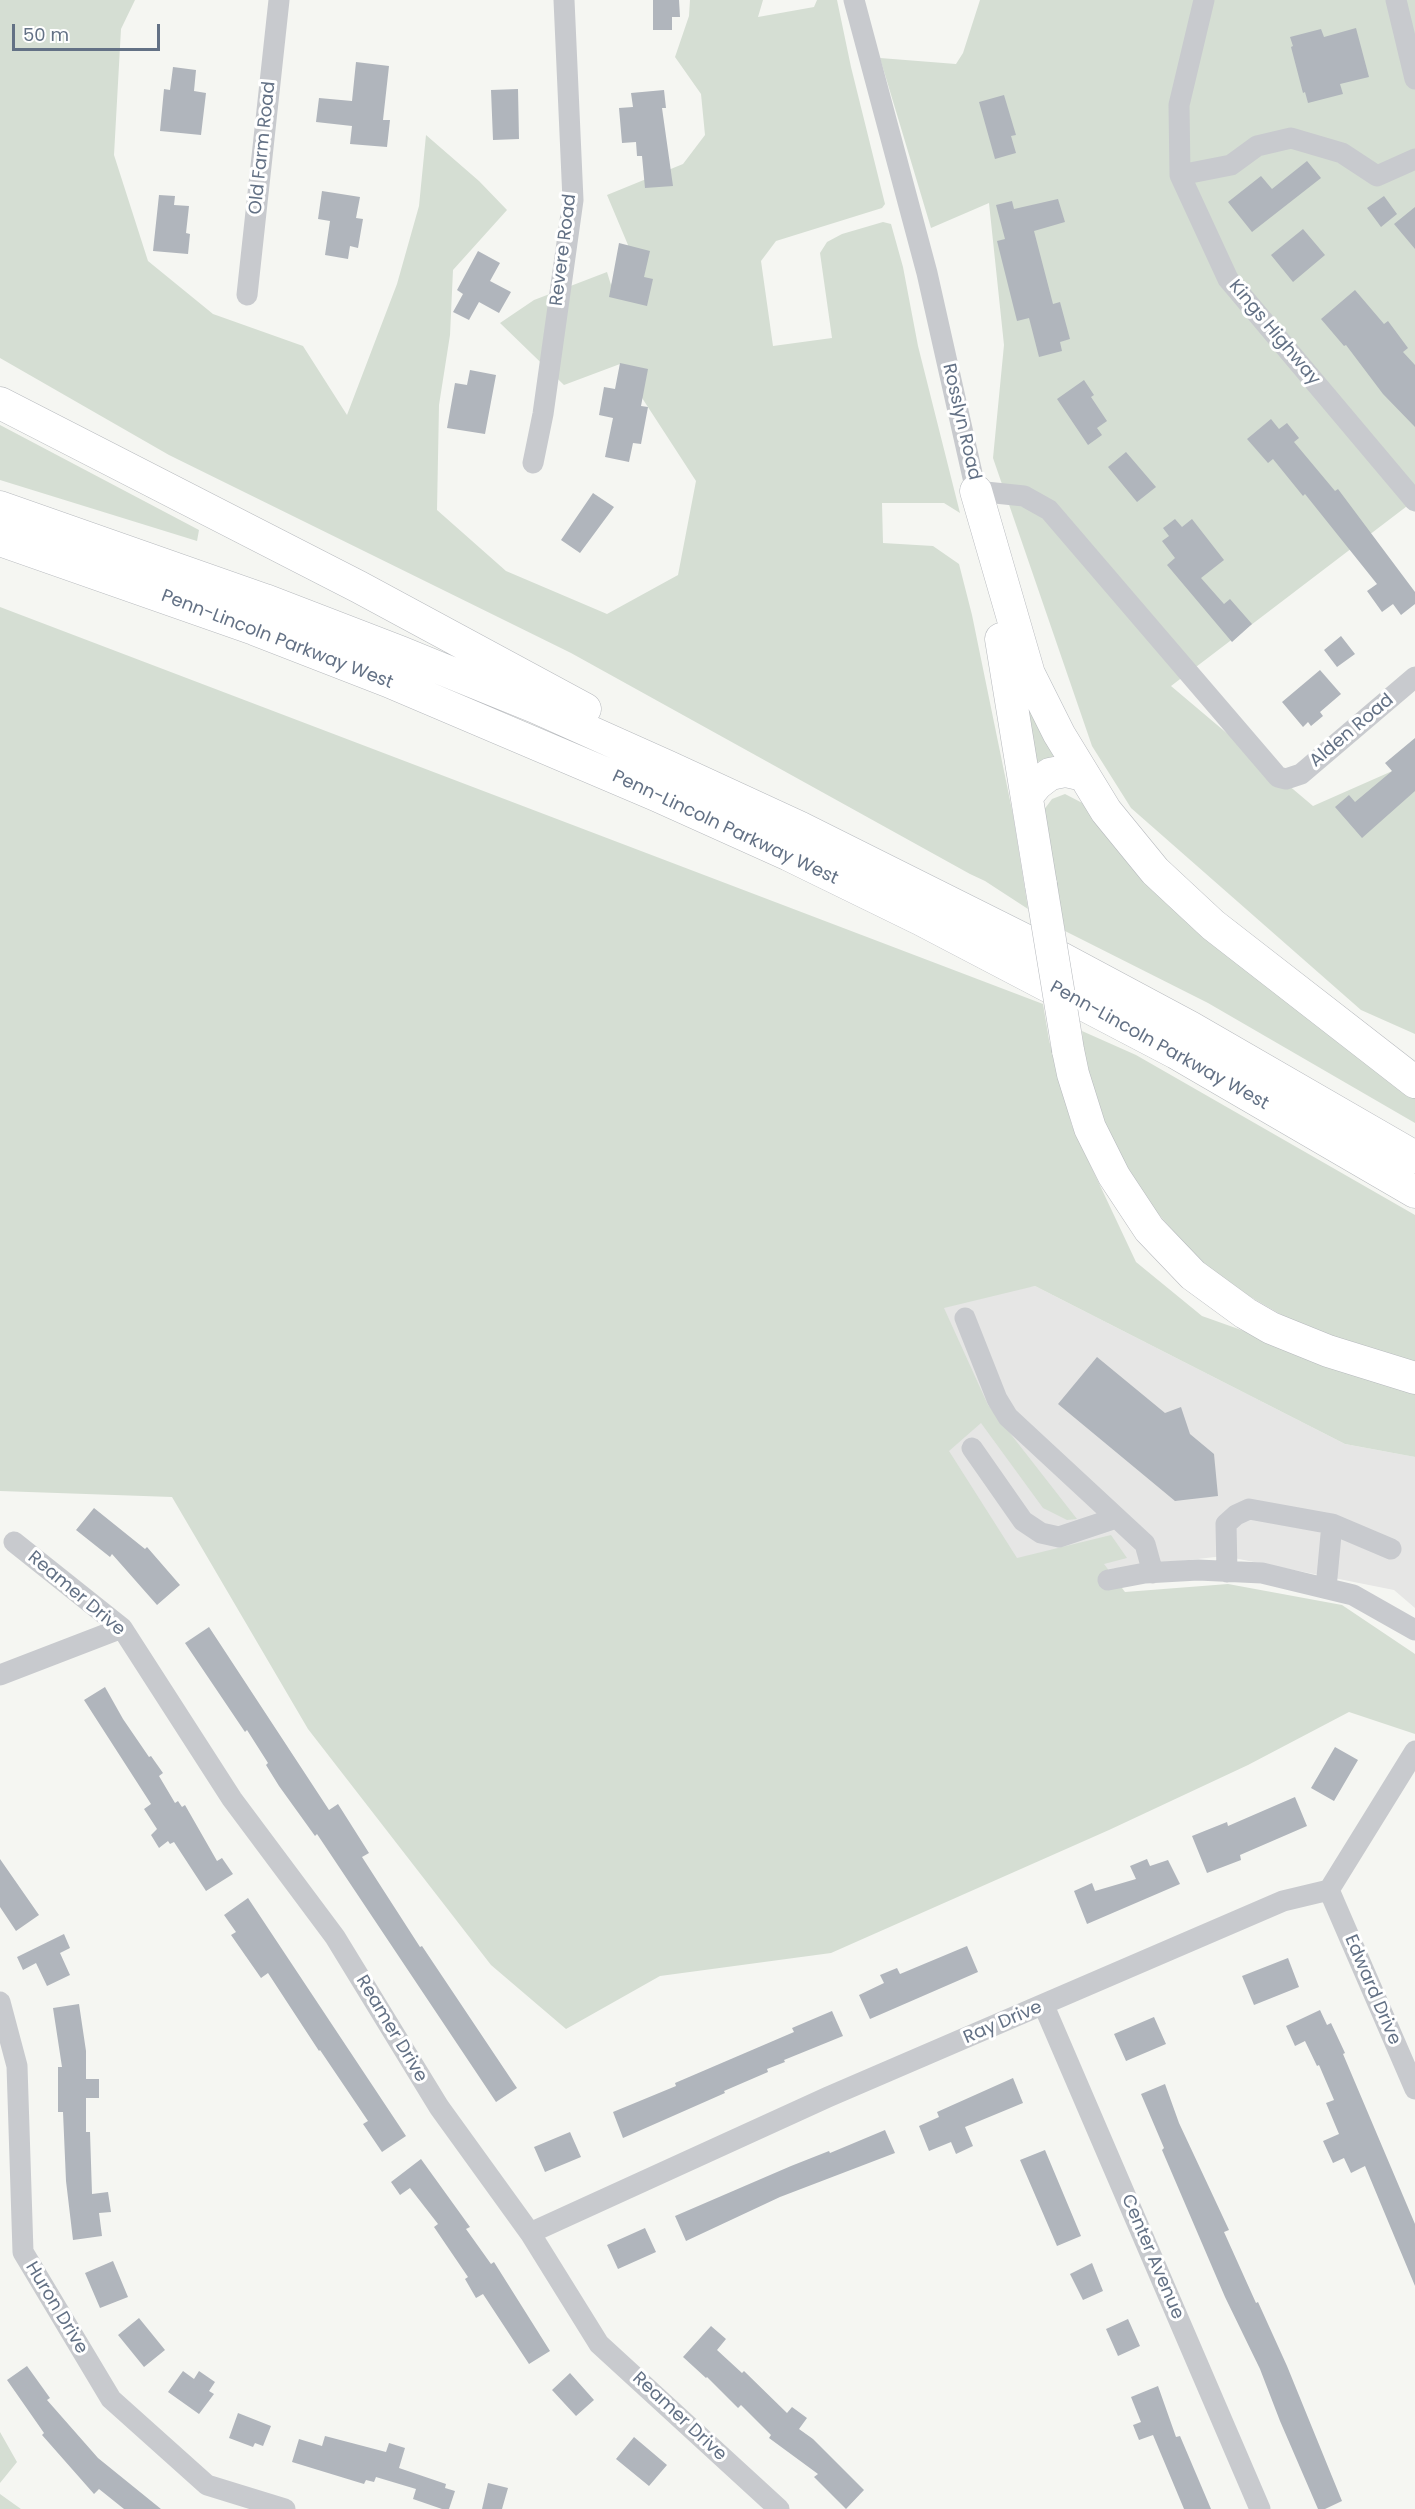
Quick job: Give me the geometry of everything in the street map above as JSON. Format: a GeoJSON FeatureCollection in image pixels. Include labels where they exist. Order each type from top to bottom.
{"type":"FeatureCollection","features":[{"type":"Feature","properties":{"kind":"highway"},"geometry":{"type":"LineString","coordinates":[[0,402],[441,630],[801,828]]}},
{"type":"Feature","properties":{"kind":"highway"},"geometry":{"type":"LineString","coordinates":[[976,490],[1029,675],[1043,705],[1083,775],[1131,843],[1181,897],[1245,951],[1415,1082]]}},
{"type":"Feature","properties":{"kind":"highway"},"geometry":{"type":"LineString","coordinates":[[976,490],[1068,1050],[1075,1083],[1089,1128],[1114,1176],[1149,1229],[1193,1275],[1245,1313],[1271,1328],[1328,1351],[1415,1378]]}},
{"type":"Feature","properties":{"kind":"highway","name":"Penn-Lincoln Parkway West"},"geometry":{"type":"LineString","coordinates":[[0,507],[265,600],[410,656],[535,707],[801,828],[1073,964],[1210,1038],[1415,1157]]}},
{"type":"Feature","properties":{"kind":"highway","name":"Penn-Lincoln Parkway West"},"geometry":{"type":"LineString","coordinates":[[0,540],[254,629],[388,681],[584,763],[778,850],[940,929],[1165,1048],[1415,1192]]}},
{"type":"Feature","properties":{"kind":"highway"},"geometry":{"type":"LineString","coordinates":[[1027,796],[1050,774],[1065,771],[1083,775]]}},
{"type":"Feature","properties":{"kind":"street","name":"Old Farm Road"},"geometry":{"type":"LineString","coordinates":[[247,295],[279,0]]}},
{"type":"Feature","properties":{"kind":"street","name":"Revere Road"},"geometry":{"type":"LineString","coordinates":[[533,463],[543,414],[573,200],[564,0]]}},
{"type":"Feature","properties":{"kind":"street","name":"Rosslyn Road"},"geometry":{"type":"LineString","coordinates":[[854,0],[927,273],[976,490],[1024,496],[1048,510],[1272,772],[1286,779]]}},
{"type":"Feature","properties":{"kind":"street","name":"Kings Highway"},"geometry":{"type":"LineString","coordinates":[[1204,0],[1179,105],[1180,175],[1228,279],[1415,501]]}},
{"type":"Feature","properties":{"kind":"street"},"geometry":{"type":"LineString","coordinates":[[1396,0],[1415,79]]}},
{"type":"Feature","properties":{"kind":"street"},"geometry":{"type":"LineString","coordinates":[[1180,175],[1231,165],[1258,136],[1291,138],[1342,153],[1377,176],[1415,159]]}},
{"type":"Feature","properties":{"kind":"street","name":"Alden Road"},"geometry":{"type":"LineString","coordinates":[[1286,779],[1301,774],[1415,677]]}},
{"type":"Feature","properties":{"kind":"street"},"geometry":{"type":"LineString","coordinates":[[965,1318],[997,1399],[1008,1417],[1145,1544],[1153,1573]]}},
{"type":"Feature","properties":{"kind":"street"},"geometry":{"type":"LineString","coordinates":[[972,1448],[1023,1521],[1041,1533],[1059,1537],[1116,1518]]}},
{"type":"Feature","properties":{"kind":"street"},"geometry":{"type":"LineString","coordinates":[[1227,1572],[1226,1524],[1236,1515],[1249,1509],[1332,1524],[1391,1549]]}},
{"type":"Feature","properties":{"kind":"street"},"geometry":{"type":"LineString","coordinates":[[1326,1588],[1332,1524]]}},
{"type":"Feature","properties":{"kind":"street","name":"Reamer Drive"},"geometry":{"type":"LineString","coordinates":[[14,1542],[122,1628],[232,1799],[335,1937],[439,2107],[530,2233],[599,2344],[766,2505]]}},
{"type":"Feature","properties":{"kind":"street"},"geometry":{"type":"LineString","coordinates":[[1108,1580],[1153,1573],[1198,1570],[1262,1573],[1353,1595],[1415,1630]]}},
{"type":"Feature","properties":{"kind":"street"},"geometry":{"type":"LineString","coordinates":[[0,1675],[122,1628]]}},
{"type":"Feature","properties":{"kind":"street"},"geometry":{"type":"LineString","coordinates":[[1329,1890],[1415,1751]]}},
{"type":"Feature","properties":{"kind":"street","name":"Ray Drive"},"geometry":{"type":"LineString","coordinates":[[530,2233],[828,2097],[1044,2006],[1283,1901],[1329,1890]]}},
{"type":"Feature","properties":{"kind":"street","name":"Edward Drive"},"geometry":{"type":"LineString","coordinates":[[1329,1890],[1415,2089]]}},
{"type":"Feature","properties":{"kind":"street","name":"Huron Drive"},"geometry":{"type":"LineString","coordinates":[[0,2002],[17,2066],[23,2252],[111,2399],[207,2485],[285,2509]]}},
{"type":"Feature","properties":{"kind":"street","name":"Center Avenue"},"geometry":{"type":"LineString","coordinates":[[1044,2006],[1260,2509]]}},
{"type":"Feature","properties":{"kind":"shaded area"},"geometry":{"type":"Polygon","coordinates":[[[0,0],[135,0],[121,29],[114,155],[148,261],[213,314],[303,346],[347,415],[397,284],[419,206],[426,135],[479,181],[507,210],[453,270],[450,335],[439,405],[437,510],[506,571],[607,614],[678,575],[696,481],[620,364],[564,385],[500,323],[534,300],[607,272],[611,285],[628,245],[607,195],[683,164],[705,135],[701,94],[675,57],[689,16],[690,0],[763,0],[758,17],[814,7],[817,0],[837,0],[885,204],[882,208],[776,241],[761,261],[773,346],[832,338],[820,253],[827,242],[842,234],[883,222],[891,224],[903,267],[918,346],[960,513],[944,503],[882,503],[883,543],[933,546],[959,564],[972,615],[1013,815],[1028,909],[985,881],[571,653],[169,455],[0,358],[0,0]]]}},
{"type":"Feature","properties":{"kind":"shaded area"},"geometry":{"type":"Polygon","coordinates":[[[980,0],[1415,0],[1415,500],[1171,686],[1313,806],[1415,761],[1415,1034],[1361,1010],[1131,808],[1092,746],[993,458],[1004,345],[989,203],[931,228],[880,58],[956,64],[963,53],[980,0]]]}},
{"type":"Feature","properties":{"kind":"shaded area"},"geometry":{"type":"Polygon","coordinates":[[[0,425],[199,530],[197,541],[0,480],[0,425]]]}},
{"type":"Feature","properties":{"kind":"shaded area"},"geometry":{"type":"Polygon","coordinates":[[[0,607],[1043,1004],[1049,1040],[1072,1126],[1136,1262],[1202,1316],[1415,1392],[1415,1457],[1345,1444],[1035,1286],[944,1308],[988,1405],[1077,1519],[1067,1520],[1043,1508],[981,1423],[949,1451],[1017,1558],[1111,1535],[1127,1558],[1104,1564],[1125,1592],[1228,1584],[1342,1605],[1415,1654],[1415,1734],[1349,1712],[1248,1765],[1109,1830],[831,1953],[660,1976],[566,2029],[491,1965],[308,1729],[172,1497],[0,1491],[0,607]]]}},
{"type":"Feature","properties":{"kind":"shaded area"},"geometry":{"type":"Polygon","coordinates":[[[1025,701],[1057,755],[1035,763],[1025,701]]]}},
{"type":"Feature","properties":{"kind":"shaded area"},"geometry":{"type":"Polygon","coordinates":[[[1065,794],[1090,807],[1415,1094],[1415,1123],[1208,1003],[1065,931],[1043,811],[1052,799],[1065,794]]]}},
{"type":"Feature","properties":{"kind":"shaded area"},"geometry":{"type":"Polygon","coordinates":[[[1082,1031],[1136,1055],[1415,1215],[1415,1363],[1297,1324],[1249,1296],[1199,1260],[1144,1198],[1111,1139],[1087,1087],[1082,1031]]]}},
{"type":"Feature","properties":{"kind":"shaded area"},"geometry":{"type":"Polygon","coordinates":[[[1035,1286],[1345,1444],[1415,1457],[1415,1608],[1394,1590],[1224,1556],[983,1581],[828,1312],[1035,1286]]]}},
{"type":"Feature","properties":{"kind":"shaded area"},"geometry":{"type":"Polygon","coordinates":[[[0,2432],[17,2462],[0,2483],[0,2432]]]}},
{"type":"Feature","properties":{"kind":"shaded area"},"geometry":{"type":"Polygon","coordinates":[[[0,2494],[21,2509],[0,2509],[0,2494]]]}},
{"type":"Feature","properties":{"kind":"building"},"geometry":{"type":"Polygon","coordinates":[[[653,0],[679,0],[680,17],[672,17],[672,30],[653,30],[653,0]]]}},
{"type":"Feature","properties":{"kind":"building"},"geometry":{"type":"Polygon","coordinates":[[[1356,28],[1369,77],[1340,84],[1343,94],[1308,103],[1305,92],[1303,93],[1290,37],[1321,29],[1324,37],[1356,28]]]}},
{"type":"Feature","properties":{"kind":"building"},"geometry":{"type":"Polygon","coordinates":[[[356,62],[389,66],[383,120],[390,120],[387,147],[350,144],[352,126],[316,122],[319,98],[352,101],[356,62]]]}},
{"type":"Feature","properties":{"kind":"building"},"geometry":{"type":"Polygon","coordinates":[[[173,67],[196,70],[194,91],[206,93],[201,135],[160,131],[164,89],[170,90],[173,67]]]}},
{"type":"Feature","properties":{"kind":"building"},"geometry":{"type":"Polygon","coordinates":[[[518,89],[519,139],[493,140],[491,90],[518,89]]]}},
{"type":"Feature","properties":{"kind":"building"},"geometry":{"type":"Polygon","coordinates":[[[664,90],[666,108],[662,108],[673,186],[645,188],[642,156],[637,156],[636,142],[622,143],[619,108],[633,107],[631,93],[664,90]]]}},
{"type":"Feature","properties":{"kind":"building"},"geometry":{"type":"Polygon","coordinates":[[[1004,95],[1016,135],[1011,136],[1016,153],[995,159],[979,102],[1004,95]]]}},
{"type":"Feature","properties":{"kind":"building"},"geometry":{"type":"Polygon","coordinates":[[[1307,161],[1321,178],[1252,232],[1228,202],[1261,176],[1272,189],[1307,161]]]}},
{"type":"Feature","properties":{"kind":"building"},"geometry":{"type":"Polygon","coordinates":[[[322,191],[360,197],[356,218],[363,219],[358,248],[350,246],[348,259],[325,255],[330,221],[318,219],[322,191]]]}},
{"type":"Feature","properties":{"kind":"building"},"geometry":{"type":"Polygon","coordinates":[[[159,195],[175,196],[174,205],[189,206],[186,233],[190,234],[188,254],[153,251],[159,195]]]}},
{"type":"Feature","properties":{"kind":"building"},"geometry":{"type":"Polygon","coordinates":[[[1384,196],[1397,214],[1381,227],[1367,208],[1384,196]]]}},
{"type":"Feature","properties":{"kind":"building"},"geometry":{"type":"Polygon","coordinates":[[[1058,199],[1065,222],[1034,231],[1053,304],[1060,302],[1070,339],[1060,342],[1062,351],[1039,357],[1029,318],[1017,321],[997,241],[1005,239],[996,205],[1012,201],[1014,209],[1058,199]]]}},
{"type":"Feature","properties":{"kind":"building"},"geometry":{"type":"Polygon","coordinates":[[[1415,207],[1415,249],[1394,224],[1415,207]]]}},
{"type":"Feature","properties":{"kind":"building"},"geometry":{"type":"Polygon","coordinates":[[[1303,229],[1325,255],[1293,282],[1271,255],[1303,229]]]}},
{"type":"Feature","properties":{"kind":"building"},"geometry":{"type":"Polygon","coordinates":[[[619,243],[650,251],[644,277],[653,279],[647,306],[609,297],[619,243]]]}},
{"type":"Feature","properties":{"kind":"building"},"geometry":{"type":"Polygon","coordinates":[[[478,251],[500,263],[490,281],[511,292],[499,313],[479,302],[469,320],[453,312],[463,294],[457,290],[478,251]]]}},
{"type":"Feature","properties":{"kind":"building"},"geometry":{"type":"Polygon","coordinates":[[[1355,290],[1384,324],[1388,321],[1408,348],[1403,352],[1415,365],[1415,427],[1383,394],[1346,345],[1344,346],[1321,319],[1355,290]]]}},
{"type":"Feature","properties":{"kind":"building"},"geometry":{"type":"Polygon","coordinates":[[[620,363],[648,369],[641,406],[648,407],[641,444],[633,443],[629,462],[605,457],[613,418],[599,415],[604,387],[615,389],[620,363]]]}},
{"type":"Feature","properties":{"kind":"building"},"geometry":{"type":"Polygon","coordinates":[[[470,370],[496,375],[485,434],[447,428],[455,383],[467,385],[470,370]]]}},
{"type":"Feature","properties":{"kind":"building"},"geometry":{"type":"Polygon","coordinates":[[[1084,380],[1094,395],[1091,397],[1107,421],[1097,428],[1102,435],[1088,445],[1057,399],[1084,380]]]}},
{"type":"Feature","properties":{"kind":"building"},"geometry":{"type":"Polygon","coordinates":[[[1271,419],[1279,429],[1287,423],[1299,438],[1294,442],[1335,491],[1338,489],[1415,592],[1415,604],[1401,615],[1393,604],[1382,612],[1367,591],[1377,584],[1305,494],[1303,496],[1273,459],[1268,463],[1247,439],[1271,419]]]}},
{"type":"Feature","properties":{"kind":"building"},"geometry":{"type":"Polygon","coordinates":[[[1126,452],[1156,487],[1137,502],[1108,467],[1126,452]]]}},
{"type":"Feature","properties":{"kind":"building"},"geometry":{"type":"Polygon","coordinates":[[[593,493],[614,507],[580,553],[561,540],[593,493]]]}},
{"type":"Feature","properties":{"kind":"building"},"geometry":{"type":"Polygon","coordinates":[[[1175,519],[1182,527],[1192,519],[1224,560],[1201,578],[1224,604],[1230,599],[1252,624],[1232,642],[1167,565],[1175,558],[1162,541],[1169,536],[1163,528],[1175,519]]]}},
{"type":"Feature","properties":{"kind":"building"},"geometry":{"type":"Polygon","coordinates":[[[1341,636],[1355,654],[1337,667],[1324,650],[1341,636]]]}},
{"type":"Feature","properties":{"kind":"building"},"geometry":{"type":"Polygon","coordinates":[[[1320,670],[1341,694],[1320,712],[1323,716],[1311,726],[1308,722],[1303,727],[1282,702],[1320,670]]]}},
{"type":"Feature","properties":{"kind":"building"},"geometry":{"type":"Polygon","coordinates":[[[1415,738],[1415,791],[1362,838],[1335,807],[1349,795],[1355,802],[1392,771],[1385,763],[1415,738]]]}},
{"type":"Feature","properties":{"kind":"building"},"geometry":{"type":"Polygon","coordinates":[[[1097,1357],[1165,1413],[1181,1407],[1190,1434],[1214,1454],[1218,1496],[1175,1501],[1058,1404],[1097,1357]]]}},
{"type":"Feature","properties":{"kind":"building"},"geometry":{"type":"Polygon","coordinates":[[[94,1508],[145,1549],[147,1547],[180,1585],[157,1605],[112,1554],[110,1557],[76,1530],[94,1508]]]}},
{"type":"Feature","properties":{"kind":"building"},"geometry":{"type":"Polygon","coordinates":[[[209,1627],[329,1810],[338,1804],[369,1853],[362,1857],[420,1947],[422,1946],[517,2088],[496,2102],[317,1834],[315,1836],[279,1786],[266,1765],[268,1763],[247,1730],[245,1732],[185,1643],[209,1627]]]}},
{"type":"Feature","properties":{"kind":"building"},"geometry":{"type":"Polygon","coordinates":[[[105,1687],[123,1719],[163,1773],[159,1776],[175,1803],[178,1801],[182,1807],[185,1805],[217,1861],[222,1858],[233,1874],[206,1891],[174,1842],[170,1844],[168,1841],[159,1848],[151,1835],[157,1829],[144,1809],[151,1804],[84,1700],[105,1687]]]}},
{"type":"Feature","properties":{"kind":"building"},"geometry":{"type":"Polygon","coordinates":[[[1335,1747],[1358,1760],[1334,1801],[1311,1788],[1335,1747]]]}},
{"type":"Feature","properties":{"kind":"building"},"geometry":{"type":"Polygon","coordinates":[[[1295,1797],[1307,1826],[1240,1855],[1241,1860],[1207,1873],[1192,1836],[1227,1822],[1228,1826],[1295,1797]]]}},
{"type":"Feature","properties":{"kind":"building"},"geometry":{"type":"Polygon","coordinates":[[[0,1859],[39,1915],[16,1931],[0,1907],[0,1859]]]}},
{"type":"Feature","properties":{"kind":"building"},"geometry":{"type":"Polygon","coordinates":[[[1147,1859],[1150,1866],[1168,1860],[1180,1884],[1087,1924],[1074,1891],[1092,1883],[1095,1891],[1136,1879],[1130,1866],[1147,1859]]]}},
{"type":"Feature","properties":{"kind":"building"},"geometry":{"type":"Polygon","coordinates":[[[248,1898],[406,2136],[382,2152],[363,2124],[368,2121],[268,1973],[261,1978],[231,1935],[236,1932],[224,1915],[248,1898]]]}},
{"type":"Feature","properties":{"kind":"building"},"geometry":{"type":"Polygon","coordinates":[[[64,1934],[70,1948],[60,1953],[70,1975],[47,1986],[36,1963],[23,1970],[17,1957],[64,1934]]]}},
{"type":"Feature","properties":{"kind":"building"},"geometry":{"type":"Polygon","coordinates":[[[967,1946],[978,1972],[870,2019],[859,1995],[884,1983],[880,1975],[897,1968],[900,1974],[967,1946]]]}},
{"type":"Feature","properties":{"kind":"building"},"geometry":{"type":"Polygon","coordinates":[[[1288,1958],[1299,1987],[1254,2005],[1242,1976],[1288,1958]]]}},
{"type":"Feature","properties":{"kind":"building"},"geometry":{"type":"Polygon","coordinates":[[[79,2004],[86,2051],[86,2079],[99,2079],[99,2098],[86,2098],[86,2132],[90,2132],[92,2194],[108,2192],[111,2212],[99,2213],[102,2236],[73,2240],[66,2181],[63,2112],[58,2112],[58,2067],[62,2067],[53,2008],[79,2004]]]}},
{"type":"Feature","properties":{"kind":"building"},"geometry":{"type":"Polygon","coordinates":[[[1320,2010],[1327,2025],[1331,2023],[1345,2053],[1343,2054],[1415,2224],[1415,2286],[1365,2166],[1351,2173],[1344,2158],[1333,2163],[1323,2141],[1339,2134],[1326,2103],[1334,2100],[1319,2065],[1317,2066],[1305,2041],[1295,2046],[1286,2026],[1320,2010]]]}},
{"type":"Feature","properties":{"kind":"building"},"geometry":{"type":"Polygon","coordinates":[[[832,2011],[843,2036],[784,2060],[785,2062],[767,2069],[768,2072],[724,2091],[725,2093],[623,2138],[613,2112],[794,2032],[792,2028],[832,2011]]]}},
{"type":"Feature","properties":{"kind":"building"},"geometry":{"type":"Polygon","coordinates":[[[1154,2017],[1166,2044],[1126,2061],[1114,2034],[1154,2017]]]}},
{"type":"Feature","properties":{"kind":"building"},"geometry":{"type":"Polygon","coordinates":[[[1013,2078],[1023,2103],[965,2127],[973,2146],[956,2154],[951,2142],[929,2151],[919,2126],[939,2117],[937,2112],[1013,2078]]]}},
{"type":"Feature","properties":{"kind":"building"},"geometry":{"type":"Polygon","coordinates":[[[1165,2084],[1179,2123],[1229,2230],[1224,2232],[1287,2366],[1342,2501],[1325,2509],[1318,2509],[1260,2369],[1225,2297],[1162,2150],[1164,2148],[1141,2094],[1165,2084]]]}},
{"type":"Feature","properties":{"kind":"building"},"geometry":{"type":"Polygon","coordinates":[[[885,2130],[895,2153],[780,2197],[686,2241],[675,2216],[791,2166],[829,2151],[830,2153],[885,2130]]]}},
{"type":"Feature","properties":{"kind":"building"},"geometry":{"type":"Polygon","coordinates":[[[570,2132],[581,2157],[545,2172],[534,2147],[570,2132]]]}},
{"type":"Feature","properties":{"kind":"building"},"geometry":{"type":"Polygon","coordinates":[[[1045,2150],[1081,2236],[1057,2246],[1020,2160],[1045,2150]]]}},
{"type":"Feature","properties":{"kind":"building"},"geometry":{"type":"Polygon","coordinates":[[[421,2159],[470,2227],[466,2229],[491,2264],[494,2262],[550,2351],[529,2364],[483,2294],[476,2298],[465,2279],[468,2277],[434,2227],[438,2224],[410,2188],[400,2195],[391,2182],[421,2159]]]}},
{"type":"Feature","properties":{"kind":"building"},"geometry":{"type":"Polygon","coordinates":[[[645,2228],[656,2252],[618,2269],[607,2245],[645,2228]]]}},
{"type":"Feature","properties":{"kind":"building"},"geometry":{"type":"Polygon","coordinates":[[[113,2261],[128,2297],[100,2308],[85,2273],[113,2261]]]}},
{"type":"Feature","properties":{"kind":"building"},"geometry":{"type":"Polygon","coordinates":[[[1092,2263],[1103,2291],[1083,2300],[1070,2274],[1092,2263]]]}},
{"type":"Feature","properties":{"kind":"building"},"geometry":{"type":"Polygon","coordinates":[[[139,2318],[165,2350],[144,2367],[118,2335],[139,2318]]]}},
{"type":"Feature","properties":{"kind":"building"},"geometry":{"type":"Polygon","coordinates":[[[1128,2319],[1140,2346],[1118,2356],[1106,2329],[1128,2319]]]}},
{"type":"Feature","properties":{"kind":"building"},"geometry":{"type":"Polygon","coordinates":[[[711,2326],[726,2339],[717,2350],[742,2373],[744,2371],[787,2413],[792,2407],[807,2418],[799,2429],[813,2439],[864,2490],[846,2509],[814,2477],[818,2474],[769,2438],[771,2435],[741,2405],[738,2408],[683,2357],[711,2326]]]}},
{"type":"Feature","properties":{"kind":"building"},"geometry":{"type":"Polygon","coordinates":[[[27,2366],[50,2398],[47,2400],[98,2458],[161,2509],[124,2509],[99,2489],[94,2494],[42,2435],[44,2433],[7,2380],[27,2366]]]}},
{"type":"Feature","properties":{"kind":"building"},"geometry":{"type":"Polygon","coordinates":[[[183,2371],[194,2379],[199,2371],[215,2382],[209,2391],[214,2394],[199,2414],[168,2392],[183,2371]]]}},
{"type":"Feature","properties":{"kind":"building"},"geometry":{"type":"Polygon","coordinates":[[[570,2373],[594,2400],[576,2416],[552,2390],[570,2373]]]}},
{"type":"Feature","properties":{"kind":"building"},"geometry":{"type":"Polygon","coordinates":[[[1158,2386],[1176,2437],[1180,2436],[1211,2509],[1184,2509],[1153,2435],[1139,2440],[1133,2425],[1141,2422],[1131,2397],[1158,2386]]]}},
{"type":"Feature","properties":{"kind":"building"},"geometry":{"type":"Polygon","coordinates":[[[238,2413],[271,2426],[263,2446],[255,2443],[253,2447],[229,2438],[238,2413]]]}},
{"type":"Feature","properties":{"kind":"building"},"geometry":{"type":"Polygon","coordinates":[[[325,2436],[386,2452],[389,2443],[405,2448],[399,2468],[446,2484],[445,2488],[455,2491],[449,2509],[442,2509],[413,2499],[416,2489],[376,2477],[374,2482],[366,2480],[364,2484],[292,2462],[299,2439],[322,2446],[325,2436]]]}},
{"type":"Feature","properties":{"kind":"building"},"geometry":{"type":"Polygon","coordinates":[[[634,2437],[667,2465],[649,2486],[616,2459],[634,2437]]]}},
{"type":"Feature","properties":{"kind":"building"},"geometry":{"type":"Polygon","coordinates":[[[488,2483],[508,2488],[502,2509],[482,2509],[488,2483]]]}}]}
